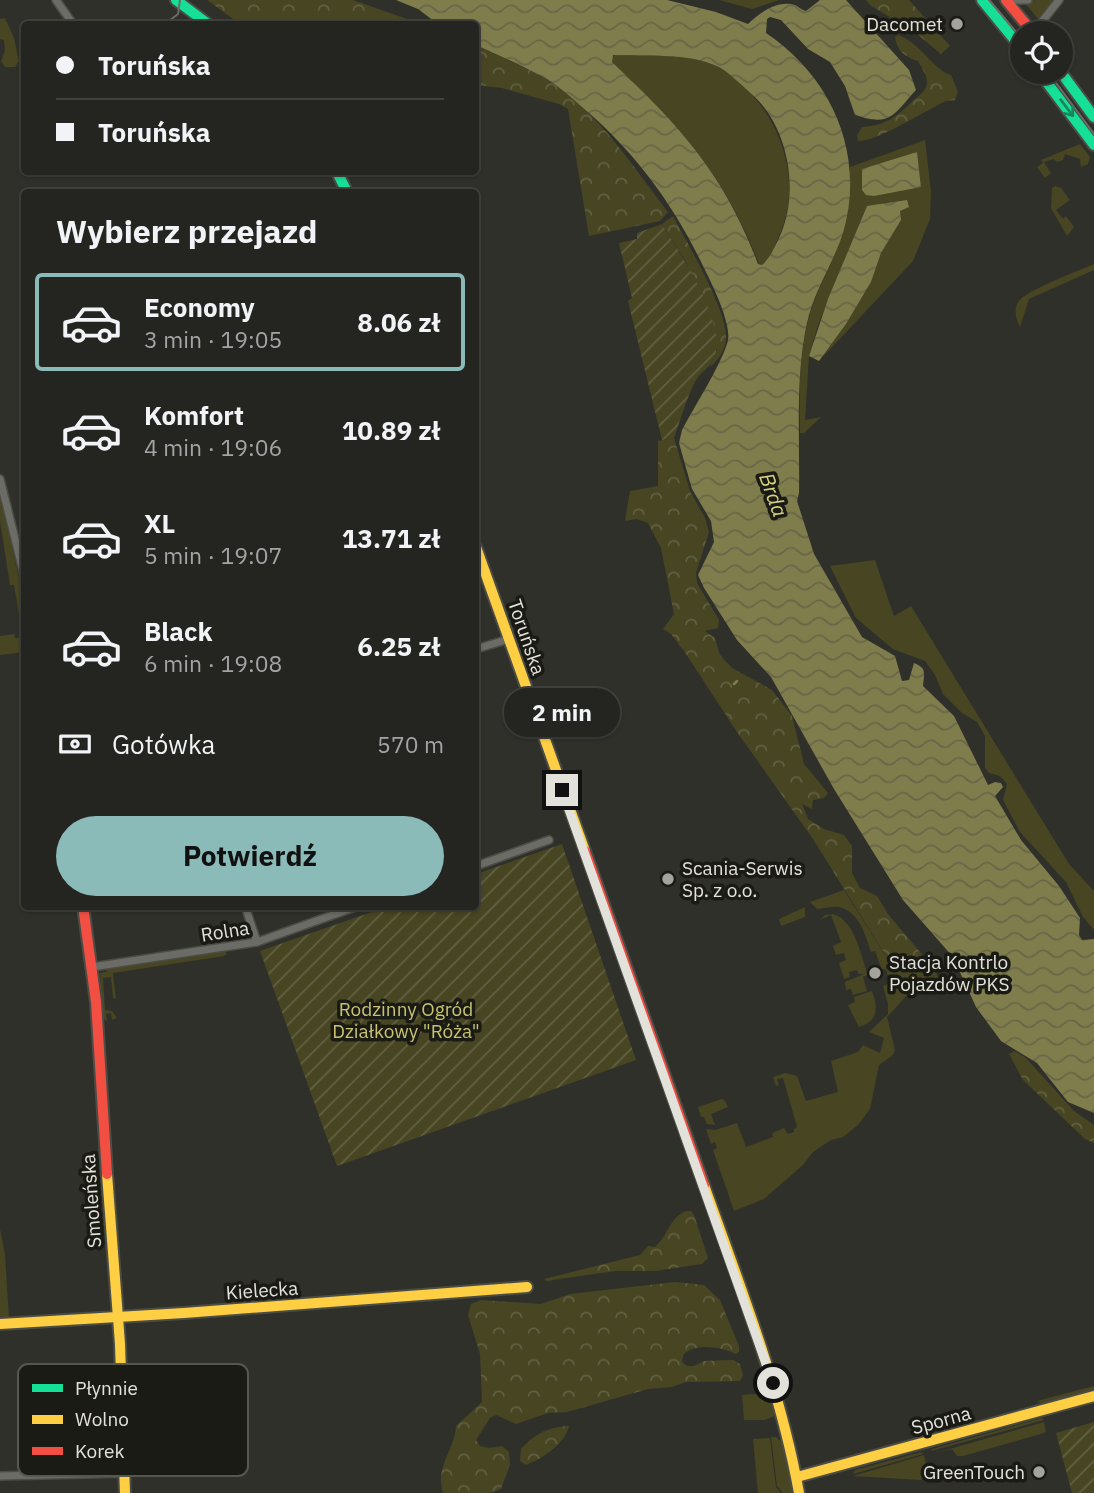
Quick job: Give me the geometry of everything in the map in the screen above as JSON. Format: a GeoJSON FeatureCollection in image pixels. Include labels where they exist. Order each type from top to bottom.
{"type":"FeatureCollection","features":[{"type":"Feature","properties":{"kind":"street"},"geometry":{"type":"LineString","coordinates":[[56,0],[71,21]]}},
{"type":"Feature","properties":{"kind":"street"},"geometry":{"type":"LineString","coordinates":[[176,0],[204,21]]}},
{"type":"Feature","properties":{"kind":"street"},"geometry":{"type":"LineString","coordinates":[[982,0],[1010,34]]}},
{"type":"Feature","properties":{"kind":"street"},"geometry":{"type":"LineString","coordinates":[[1006,0],[1023,21]]}},
{"type":"Feature","properties":{"kind":"street"},"geometry":{"type":"LineString","coordinates":[[1012,0],[1027,0]]}},
{"type":"Feature","properties":{"kind":"street"},"geometry":{"type":"LineString","coordinates":[[1042,21],[1059,0]]}},
{"type":"Feature","properties":{"kind":"street"},"geometry":{"type":"LineString","coordinates":[[1048,84],[1094,145]]}},
{"type":"Feature","properties":{"kind":"street"},"geometry":{"type":"LineString","coordinates":[[1070,84],[1094,117]]}},
{"type":"Feature","properties":{"kind":"street"},"geometry":{"type":"LineString","coordinates":[[0,479],[21,563]]}},
{"type":"Feature","properties":{"kind":"street","name":"Toruńska"},"geometry":{"type":"LineString","coordinates":[[479,555],[766,1362],[790,1443],[799,1493]]}},
{"type":"Feature","properties":{"kind":"street"},"geometry":{"type":"LineString","coordinates":[[479,648],[509,639]]}},
{"type":"Feature","properties":{"kind":"street"},"geometry":{"type":"LineString","coordinates":[[479,865],[548,839]]}},
{"type":"Feature","properties":{"kind":"street","name":"Smoleńska"},"geometry":{"type":"LineString","coordinates":[[84,910],[96,1002],[120,1364]]}},
{"type":"Feature","properties":{"kind":"street"},"geometry":{"type":"LineString","coordinates":[[246,910],[257,942]]}},
{"type":"Feature","properties":{"kind":"street","name":"Rolna"},"geometry":{"type":"LineString","coordinates":[[92,967],[257,942],[347,910]]}},
{"type":"Feature","properties":{"kind":"street","name":"Kielecka"},"geometry":{"type":"LineString","coordinates":[[0,1324],[527,1287]]}},
{"type":"Feature","properties":{"kind":"street","name":"Sporna"},"geometry":{"type":"LineString","coordinates":[[797,1478],[1094,1396]]}},
{"type":"Feature","properties":{"kind":"street"},"geometry":{"type":"LineString","coordinates":[[0,1476],[18,1476]]}},
{"type":"Feature","properties":{"kind":"green space"},"geometry":{"type":"Polygon","coordinates":[[[207,0],[353,0],[412,21],[236,21],[207,0]]]}},
{"type":"Feature","properties":{"kind":"green space"},"geometry":{"type":"Polygon","coordinates":[[[719,0],[779,0],[752,9],[719,0]]]}},
{"type":"Feature","properties":{"kind":"green space"},"geometry":{"type":"Polygon","coordinates":[[[866,0],[909,0],[950,46],[941,54],[917,34],[866,0]]]}},
{"type":"Feature","properties":{"kind":"green space"},"geometry":{"type":"Polygon","coordinates":[[[1054,0],[1038,19],[1025,3],[1054,0]]]}},
{"type":"Feature","properties":{"kind":"green space"},"geometry":{"type":"Polygon","coordinates":[[[5,18],[14,38],[19,61],[15,67],[5,67],[1,61],[5,50],[4,40],[0,39],[0,19],[5,18]]]}},
{"type":"Feature","properties":{"kind":"green space"},"geometry":{"type":"Polygon","coordinates":[[[898,35],[914,44],[938,67],[951,75],[958,92],[955,100],[946,101],[878,136],[858,141],[857,135],[862,127],[892,119],[926,87],[926,77],[918,61],[900,50],[895,37],[898,35]]]}},
{"type":"Feature","properties":{"kind":"green space"},"geometry":{"type":"Polygon","coordinates":[[[479,46],[541,76],[584,108],[614,141],[668,212],[660,221],[589,236],[568,109],[502,88],[479,85],[479,46]]]}},
{"type":"Feature","properties":{"kind":"green space"},"geometry":{"type":"Polygon","coordinates":[[[612,55],[669,56],[712,64],[742,84],[758,102],[782,145],[788,168],[789,192],[786,215],[778,238],[770,256],[762,265],[759,264],[731,204],[698,154],[659,108],[612,62],[612,55]]]}},
{"type":"Feature","properties":{"kind":"green space"},"geometry":{"type":"Polygon","coordinates":[[[925,140],[931,191],[930,219],[913,261],[819,361],[846,324],[871,282],[881,253],[901,220],[867,206],[818,325],[809,356],[805,420],[821,417],[804,433],[800,433],[800,377],[805,335],[814,303],[843,231],[850,167],[925,140]],[[917,153],[905,189],[921,187],[917,153]]]}},
{"type":"Feature","properties":{"kind":"green space"},"geometry":{"type":"Polygon","coordinates":[[[1080,144],[1090,157],[1088,164],[1081,167],[1080,159],[1065,154],[1063,160],[1044,162],[1051,173],[1045,178],[1037,167],[1043,163],[1041,160],[1080,144]]]}},
{"type":"Feature","properties":{"kind":"green space"},"geometry":{"type":"Polygon","coordinates":[[[1052,188],[1061,188],[1070,200],[1056,210],[1063,219],[1066,216],[1074,227],[1067,236],[1051,208],[1052,188]]]}},
{"type":"Feature","properties":{"kind":"green space"},"geometry":{"type":"Polygon","coordinates":[[[673,216],[706,277],[725,327],[725,347],[710,367],[717,350],[686,262],[662,224],[673,216]]]}},
{"type":"Feature","properties":{"kind":"green space"},"geometry":{"type":"Polygon","coordinates":[[[662,224],[707,304],[716,338],[716,352],[710,365],[695,382],[674,438],[662,440],[628,301],[632,298],[619,243],[637,239],[637,233],[662,224]]]}},
{"type":"Feature","properties":{"kind":"green space"},"geometry":{"type":"Polygon","coordinates":[[[1094,264],[1094,270],[1029,299],[1020,327],[1016,311],[1017,304],[1023,297],[1094,264]]]}},
{"type":"Feature","properties":{"kind":"green space"},"geometry":{"type":"Polygon","coordinates":[[[674,438],[690,491],[705,518],[709,532],[696,573],[697,583],[719,620],[718,628],[705,631],[715,638],[720,655],[732,668],[772,690],[792,716],[804,764],[828,793],[824,798],[813,800],[812,809],[802,804],[808,819],[824,829],[844,835],[852,846],[852,873],[860,888],[877,896],[888,914],[935,970],[940,983],[935,993],[927,986],[909,993],[813,839],[737,732],[684,651],[671,634],[663,629],[674,614],[661,548],[648,523],[637,519],[625,521],[630,491],[658,486],[658,441],[674,438]]]}},
{"type":"Feature","properties":{"kind":"green space"},"geometry":{"type":"Polygon","coordinates":[[[0,495],[21,587],[21,620],[14,585],[10,585],[0,521],[0,495]]]}},
{"type":"Feature","properties":{"kind":"green space"},"geometry":{"type":"Polygon","coordinates":[[[875,560],[894,616],[911,606],[1069,864],[1094,891],[1094,930],[1083,917],[1066,882],[1020,832],[1003,800],[1007,784],[1000,776],[989,773],[985,768],[985,736],[977,722],[962,713],[943,694],[925,661],[893,649],[856,618],[830,566],[875,560]]]}},
{"type":"Feature","properties":{"kind":"green space"},"geometry":{"type":"Polygon","coordinates":[[[14,634],[15,638],[21,637],[21,652],[0,655],[0,636],[14,634]]]}},
{"type":"Feature","properties":{"kind":"green space","name":"Rodzinny Ogród Działkowy \"Róża\""},"geometry":{"type":"Polygon","coordinates":[[[562,844],[636,1060],[337,1166],[260,951],[377,910],[479,910],[479,873],[562,844]]]}},
{"type":"Feature","properties":{"kind":"green space"},"geometry":{"type":"Polygon","coordinates":[[[844,890],[909,993],[887,1017],[895,1050],[893,1055],[879,1065],[870,1109],[858,1125],[843,1137],[831,1140],[813,1152],[803,1165],[764,1199],[734,1211],[713,1150],[717,1148],[715,1142],[711,1144],[706,1129],[715,1130],[737,1123],[746,1147],[773,1137],[772,1133],[784,1128],[788,1134],[794,1132],[797,1127],[783,1078],[777,1079],[779,1085],[776,1086],[773,1077],[785,1073],[797,1076],[806,1101],[838,1092],[831,1061],[858,1052],[863,1045],[880,1053],[884,1038],[869,1032],[888,1014],[883,986],[890,983],[886,969],[882,970],[875,951],[871,952],[861,925],[852,914],[839,907],[817,909],[810,902],[844,890]]]}},
{"type":"Feature","properties":{"kind":"green space"},"geometry":{"type":"Polygon","coordinates":[[[805,907],[805,917],[781,926],[779,919],[805,907]]]}},
{"type":"Feature","properties":{"kind":"green space"},"geometry":{"type":"Polygon","coordinates":[[[833,914],[847,923],[856,940],[868,975],[863,977],[867,991],[853,995],[851,989],[846,990],[845,982],[864,974],[859,974],[857,970],[849,972],[850,977],[844,979],[839,963],[846,960],[844,953],[836,955],[833,946],[841,942],[831,915],[820,920],[825,915],[833,914]]]}},
{"type":"Feature","properties":{"kind":"green space"},"geometry":{"type":"Polygon","coordinates":[[[225,951],[227,954],[224,956],[113,973],[116,999],[113,998],[111,977],[103,978],[105,1010],[112,1011],[117,1018],[112,1020],[111,1013],[106,1014],[107,1021],[103,1019],[100,973],[106,972],[107,969],[225,951]]]}},
{"type":"Feature","properties":{"kind":"green space"},"geometry":{"type":"Polygon","coordinates":[[[872,991],[875,1013],[870,1021],[859,1027],[848,1005],[855,1002],[854,997],[872,991]]]}},
{"type":"Feature","properties":{"kind":"green space"},"geometry":{"type":"Polygon","coordinates":[[[1015,1051],[1026,1058],[1074,1111],[1094,1125],[1094,1143],[1085,1139],[1023,1080],[1009,1054],[1015,1051]]]}},
{"type":"Feature","properties":{"kind":"green space"},"geometry":{"type":"Polygon","coordinates":[[[722,1099],[728,1107],[711,1114],[715,1125],[707,1124],[698,1107],[722,1099]]]}},
{"type":"Feature","properties":{"kind":"green space"},"geometry":{"type":"Polygon","coordinates":[[[686,1211],[691,1211],[694,1215],[708,1258],[702,1264],[655,1271],[615,1271],[546,1281],[544,1279],[640,1255],[648,1246],[655,1247],[676,1218],[686,1211]]]}},
{"type":"Feature","properties":{"kind":"green space"},"geometry":{"type":"Polygon","coordinates":[[[0,1229],[5,1255],[9,1318],[0,1318],[0,1229]]]}},
{"type":"Feature","properties":{"kind":"green space"},"geometry":{"type":"Polygon","coordinates":[[[675,1282],[704,1285],[720,1300],[739,1346],[739,1352],[736,1354],[716,1348],[694,1348],[683,1355],[682,1362],[687,1366],[694,1366],[704,1361],[733,1360],[740,1364],[743,1375],[740,1381],[686,1382],[672,1387],[648,1389],[567,1412],[548,1413],[516,1424],[496,1415],[490,1418],[476,1440],[480,1446],[502,1446],[509,1452],[510,1465],[501,1489],[491,1493],[443,1493],[441,1475],[456,1426],[482,1402],[480,1354],[468,1315],[471,1304],[481,1300],[541,1304],[570,1294],[675,1282]]]}},
{"type":"Feature","properties":{"kind":"green space"},"geometry":{"type":"Polygon","coordinates":[[[1094,1386],[1094,1392],[1045,1405],[1037,1401],[1094,1386]]]}},
{"type":"Feature","properties":{"kind":"green space"},"geometry":{"type":"Polygon","coordinates":[[[769,1393],[776,1411],[774,1416],[765,1420],[744,1420],[742,1395],[769,1393]]]}},
{"type":"Feature","properties":{"kind":"green space"},"geometry":{"type":"Polygon","coordinates":[[[1042,1418],[1044,1420],[931,1451],[932,1449],[1042,1418]]]}},
{"type":"Feature","properties":{"kind":"green space"},"geometry":{"type":"Polygon","coordinates":[[[1044,1422],[1044,1433],[963,1456],[957,1456],[952,1449],[932,1454],[1044,1422]]]}},
{"type":"Feature","properties":{"kind":"green space"},"geometry":{"type":"Polygon","coordinates":[[[1094,1422],[1094,1493],[1072,1493],[1056,1433],[1094,1422]]]}},
{"type":"Feature","properties":{"kind":"green space"},"geometry":{"type":"Polygon","coordinates":[[[569,1426],[563,1439],[552,1450],[526,1465],[520,1461],[521,1449],[531,1439],[547,1430],[569,1426]]]}},
{"type":"Feature","properties":{"kind":"green space"},"geometry":{"type":"Polygon","coordinates":[[[771,1437],[776,1437],[783,1443],[793,1493],[783,1493],[777,1486],[771,1437]]]}},
{"type":"Feature","properties":{"kind":"green space"},"geometry":{"type":"Polygon","coordinates":[[[770,1438],[776,1487],[781,1493],[758,1493],[753,1439],[770,1438]]]}},
{"type":"Feature","properties":{"kind":"green space"},"geometry":{"type":"Polygon","coordinates":[[[921,1452],[923,1454],[853,1474],[855,1470],[921,1452]]]}},
{"type":"Feature","properties":{"kind":"green space"},"geometry":{"type":"Polygon","coordinates":[[[924,1455],[928,1472],[921,1480],[853,1476],[924,1455]]]}},
{"type":"Feature","properties":{"kind":"water","name":"Brda"},"geometry":{"type":"Polygon","coordinates":[[[396,0],[667,0],[716,12],[748,24],[764,11],[782,4],[795,5],[806,11],[820,0],[846,0],[909,70],[916,90],[896,112],[876,120],[855,115],[845,86],[830,62],[808,49],[781,20],[770,17],[767,19],[766,33],[789,51],[809,72],[825,95],[838,120],[850,175],[849,204],[843,233],[814,300],[803,344],[799,386],[797,501],[814,554],[862,637],[895,656],[902,681],[909,680],[914,663],[923,669],[923,686],[954,716],[988,785],[1001,783],[1003,787],[995,796],[1021,840],[1059,886],[1080,918],[1079,935],[1082,940],[1094,939],[1094,1113],[1068,1102],[1037,1063],[1001,1041],[976,1007],[953,957],[903,900],[834,789],[771,677],[737,640],[704,588],[698,575],[714,542],[711,521],[692,489],[679,443],[682,430],[721,360],[728,333],[717,295],[682,226],[625,148],[564,91],[531,71],[479,46],[479,21],[434,21],[418,9],[396,0]],[[613,55],[612,62],[659,108],[698,154],[731,204],[758,264],[762,265],[770,256],[785,222],[790,188],[785,153],[773,120],[756,98],[719,67],[694,59],[613,55]]]}},
{"type":"Feature","properties":{"kind":"water"},"geometry":{"type":"Polygon","coordinates":[[[917,152],[921,187],[874,196],[866,195],[862,190],[862,169],[917,152]]]}},
{"type":"Feature","properties":{"kind":"water"},"geometry":{"type":"Polygon","coordinates":[[[907,200],[909,207],[900,211],[901,220],[881,253],[871,282],[846,324],[819,361],[809,356],[828,299],[867,206],[907,200]]]}},
{"type":"Feature","properties":{"kind":"waterway"},"geometry":{"type":"LineString","coordinates":[[734,684],[737,681]]}},
{"type":"Feature","properties":{"kind":"tram line"},"geometry":{"type":"LineString","coordinates":[[169,21],[178,14],[180,0]]}},
{"type":"Feature","properties":{"kind":"tram line"},"geometry":{"type":"LineString","coordinates":[[989,0],[1010,25]]}},
{"type":"Feature","properties":{"kind":"tram line"},"geometry":{"type":"LineString","coordinates":[[1057,84],[1094,134]]}},
{"type":"Feature","properties":{"kind":"traffic: fast"},"geometry":{"type":"LineString","coordinates":[[176,0],[204,21]]}},
{"type":"Feature","properties":{"kind":"traffic: fast"},"geometry":{"type":"LineString","coordinates":[[982,0],[1010,34]]}},
{"type":"Feature","properties":{"kind":"traffic: fast"},"geometry":{"type":"LineString","coordinates":[[1048,84],[1094,145]]}},
{"type":"Feature","properties":{"kind":"traffic: fast"},"geometry":{"type":"LineString","coordinates":[[1070,84],[1094,117]]}},
{"type":"Feature","properties":{"kind":"traffic: fast"},"geometry":{"type":"LineString","coordinates":[[338,175],[346,189]]}},
{"type":"Feature","properties":{"kind":"traffic: slow"},"geometry":{"type":"LineString","coordinates":[[479,555],[585,851]]}},
{"type":"Feature","properties":{"kind":"traffic: slow"},"geometry":{"type":"LineString","coordinates":[[107,1174],[121,1364]]}},
{"type":"Feature","properties":{"kind":"traffic: slow"},"geometry":{"type":"LineString","coordinates":[[704,1185],[770,1376],[799,1493]]}},
{"type":"Feature","properties":{"kind":"traffic: slow"},"geometry":{"type":"LineString","coordinates":[[0,1324],[527,1287]]}},
{"type":"Feature","properties":{"kind":"traffic: slow"},"geometry":{"type":"LineString","coordinates":[[797,1477],[1094,1396]]}},
{"type":"Feature","properties":{"kind":"traffic: slow"},"geometry":{"type":"LineString","coordinates":[[124,1476],[125,1493]]}},
{"type":"Feature","properties":{"kind":"traffic: jam"},"geometry":{"type":"LineString","coordinates":[[1006,0],[1023,21]]}},
{"type":"Feature","properties":{"kind":"traffic: jam"},"geometry":{"type":"LineString","coordinates":[[585,851],[704,1185]]}},
{"type":"Feature","properties":{"kind":"traffic: jam"},"geometry":{"type":"LineString","coordinates":[[84,910],[96,1002],[107,1174]]}},
{"type":"Feature","properties":{"kind":"place","name":"Dacomet"},"geometry":{"type":"Point","coordinates":[957,24]}},
{"type":"Feature","properties":{"kind":"place","name":"Scania-Serwis Sp. z o.o."},"geometry":{"type":"Point","coordinates":[668,879]}},
{"type":"Feature","properties":{"kind":"place","name":"Stacja Kontrlo Pojazdów PKS"},"geometry":{"type":"Point","coordinates":[875,973]}},
{"type":"Feature","properties":{"kind":"place","name":"GreenTouch"},"geometry":{"type":"Point","coordinates":[1039,1472]}},
{"type":"Feature","properties":{"kind":"route"},"geometry":{"type":"LineString","coordinates":[[562,790],[773,1383]]}}]}
